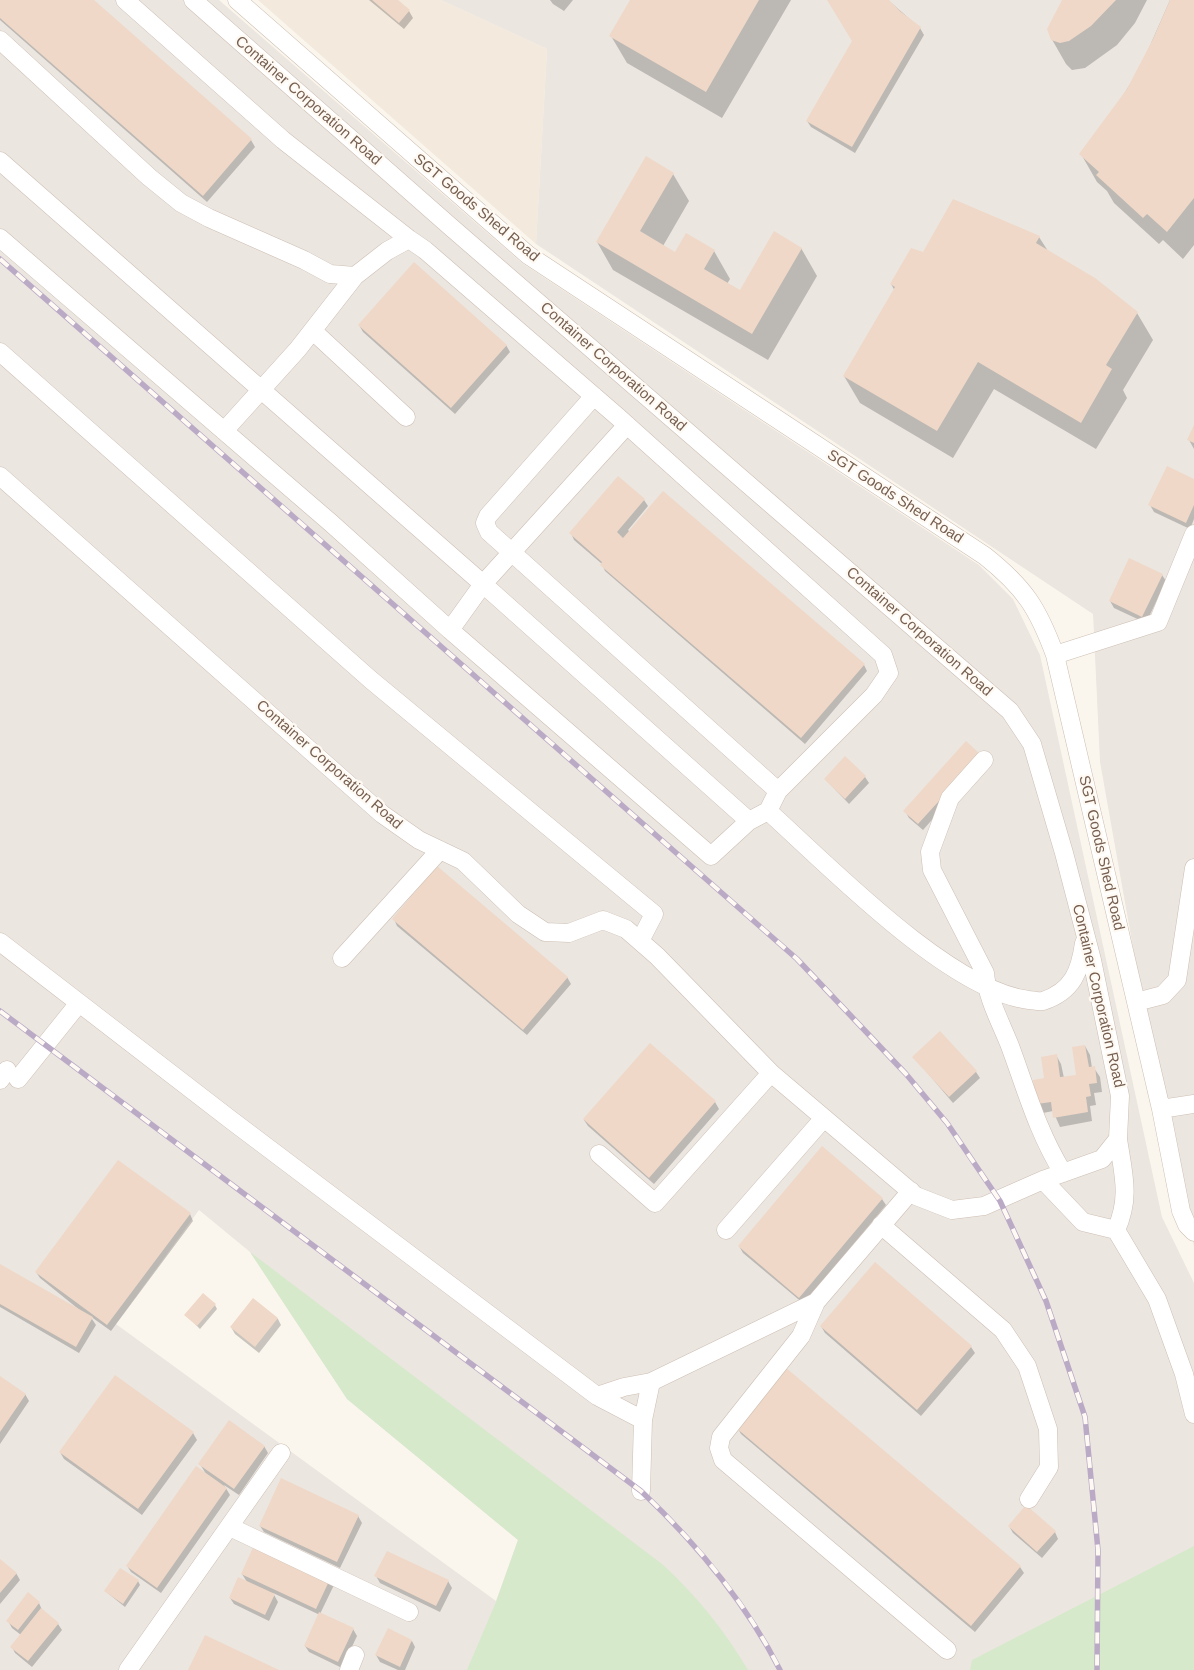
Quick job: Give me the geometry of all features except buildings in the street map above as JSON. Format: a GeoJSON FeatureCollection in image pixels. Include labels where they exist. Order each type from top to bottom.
{"type":"FeatureCollection","features":[{"type":"Feature","properties":{"kind":"street"},"geometry":{"type":"LineString","coordinates":[[0,238],[711,856],[749,821],[768,811],[778,791],[874,695],[889,673],[883,656],[627,425],[409,239],[283,140],[125,0]]}},
{"type":"Feature","properties":{"kind":"street","name":"Container Corporation Road"},"geometry":{"type":"LineString","coordinates":[[0,476],[382,814],[419,840],[463,861],[518,914],[546,932],[570,933],[603,920],[626,929],[657,956],[771,1073],[916,1196],[952,1210],[984,1206],[1043,1180],[1102,1159],[1118,1139],[1120,1096],[1085,936],[1032,744],[1010,711],[444,222],[193,0]]}},
{"type":"Feature","properties":{"kind":"street","name":"SGT Goods Shed Road"},"geometry":{"type":"LineString","coordinates":[[237,0],[528,255],[998,566],[1032,602],[1043,622],[1055,655],[1161,1109],[1181,1211],[1187,1225],[1194,1232]]}},
{"type":"Feature","properties":{"kind":"street"},"geometry":{"type":"LineString","coordinates":[[0,40],[149,177],[181,203],[330,274],[356,276]]}},
{"type":"Feature","properties":{"kind":"street"},"geometry":{"type":"LineString","coordinates":[[0,161],[483,584],[749,821]]}},
{"type":"Feature","properties":{"kind":"street"},"geometry":{"type":"LineString","coordinates":[[224,431],[313,331],[356,276],[387,251],[409,239]]}},
{"type":"Feature","properties":{"kind":"street"},"geometry":{"type":"LineString","coordinates":[[313,331],[406,417]]}},
{"type":"Feature","properties":{"kind":"street"},"geometry":{"type":"LineString","coordinates":[[0,352],[371,680],[654,914],[640,941]]}},
{"type":"Feature","properties":{"kind":"street"},"geometry":{"type":"LineString","coordinates":[[594,396],[488,516],[485,523],[489,532],[778,791]]}},
{"type":"Feature","properties":{"kind":"street"},"geometry":{"type":"LineString","coordinates":[[450,630],[483,584],[627,425]]}},
{"type":"Feature","properties":{"kind":"street"},"geometry":{"type":"LineString","coordinates":[[1055,655],[1158,622],[1194,534]]}},
{"type":"Feature","properties":{"kind":"street"},"geometry":{"type":"LineString","coordinates":[[984,760],[950,798],[930,852],[932,870],[985,974],[986,987],[1011,1049],[1031,1110],[1047,1147],[1063,1173]]}},
{"type":"Feature","properties":{"kind":"street"},"geometry":{"type":"LineString","coordinates":[[768,811],[901,930],[974,982],[1012,998],[1042,1001],[1069,986],[1081,966],[1085,936]]}},
{"type":"Feature","properties":{"kind":"street"},"geometry":{"type":"LineString","coordinates":[[342,958],[440,850]]}},
{"type":"Feature","properties":{"kind":"street"},"geometry":{"type":"LineString","coordinates":[[1136,1002],[1163,994],[1177,980],[1194,868]]}},
{"type":"Feature","properties":{"kind":"street"},"geometry":{"type":"LineString","coordinates":[[0,942],[597,1396],[643,1420]]}},
{"type":"Feature","properties":{"kind":"street"},"geometry":{"type":"LineString","coordinates":[[8,1076],[78,1002]]}},
{"type":"Feature","properties":{"kind":"street"},"geometry":{"type":"LineString","coordinates":[[599,1154],[655,1203],[771,1073]]}},
{"type":"Feature","properties":{"kind":"street"},"geometry":{"type":"LineString","coordinates":[[1161,1109],[1194,1104]]}},
{"type":"Feature","properties":{"kind":"street"},"geometry":{"type":"LineString","coordinates":[[726,1230],[824,1118]]}},
{"type":"Feature","properties":{"kind":"street"},"geometry":{"type":"LineString","coordinates":[[1116,1230],[1123,1215],[1126,1198],[1118,1139]]}},
{"type":"Feature","properties":{"kind":"street"},"geometry":{"type":"LineString","coordinates":[[1043,1180],[1083,1222],[1116,1230],[1157,1299],[1184,1374],[1194,1414]]}},
{"type":"Feature","properties":{"kind":"street"},"geometry":{"type":"LineString","coordinates":[[911,1191],[816,1302],[801,1336],[720,1437],[719,1448],[724,1460],[947,1650]]}},
{"type":"Feature","properties":{"kind":"street"},"geometry":{"type":"LineString","coordinates":[[881,1225],[1003,1330],[1027,1366],[1048,1429],[1049,1467],[1029,1499]]}},
{"type":"Feature","properties":{"kind":"street"},"geometry":{"type":"LineString","coordinates":[[597,1396],[624,1387],[651,1382],[816,1302]]}},
{"type":"Feature","properties":{"kind":"street"},"geometry":{"type":"LineString","coordinates":[[641,1491],[643,1420],[651,1382]]}},
{"type":"Feature","properties":{"kind":"street"},"geometry":{"type":"LineString","coordinates":[[128,1670],[282,1453]]}},
{"type":"Feature","properties":{"kind":"street"},"geometry":{"type":"LineString","coordinates":[[230,1527],[409,1612]]}},
{"type":"Feature","properties":{"kind":"shaded area"},"geometry":{"type":"Polygon","coordinates":[[[0,0],[219,0],[522,263],[979,565],[1013,599],[1040,655],[1162,1217],[1194,1283],[1194,1670],[0,1670],[0,0]],[[199,1210],[116,1324],[496,1601],[518,1540],[347,1399],[250,1252],[199,1210]]]}},
{"type":"Feature","properties":{"kind":"shaded area"},"geometry":{"type":"Polygon","coordinates":[[[258,0],[441,0],[547,49],[536,244],[258,0]]]}},
{"type":"Feature","properties":{"kind":"shaded area"},"geometry":{"type":"Polygon","coordinates":[[[441,0],[1194,0],[1194,1247],[1176,1138],[1137,970],[1100,762],[1093,614],[536,244],[547,49],[441,0]]]}},
{"type":"Feature","properties":{"kind":"green space"},"geometry":{"type":"Polygon","coordinates":[[[250,1252],[662,1564],[687,1588],[709,1614],[748,1670],[467,1670],[496,1602],[518,1540],[347,1399],[250,1252]]]}},
{"type":"Feature","properties":{"kind":"green space"},"geometry":{"type":"Polygon","coordinates":[[[1194,1546],[1194,1670],[970,1670],[972,1660],[1194,1546]]]}},
{"type":"Feature","properties":{"kind":"railway"},"geometry":{"type":"LineString","coordinates":[[0,259],[797,959],[906,1074],[947,1123],[1000,1201],[1046,1301],[1085,1417],[1098,1550],[1097,1670]]}},
{"type":"Feature","properties":{"kind":"railway"},"geometry":{"type":"LineString","coordinates":[[0,1011],[641,1491],[662,1511],[718,1574],[751,1620],[780,1670]]}}]}
